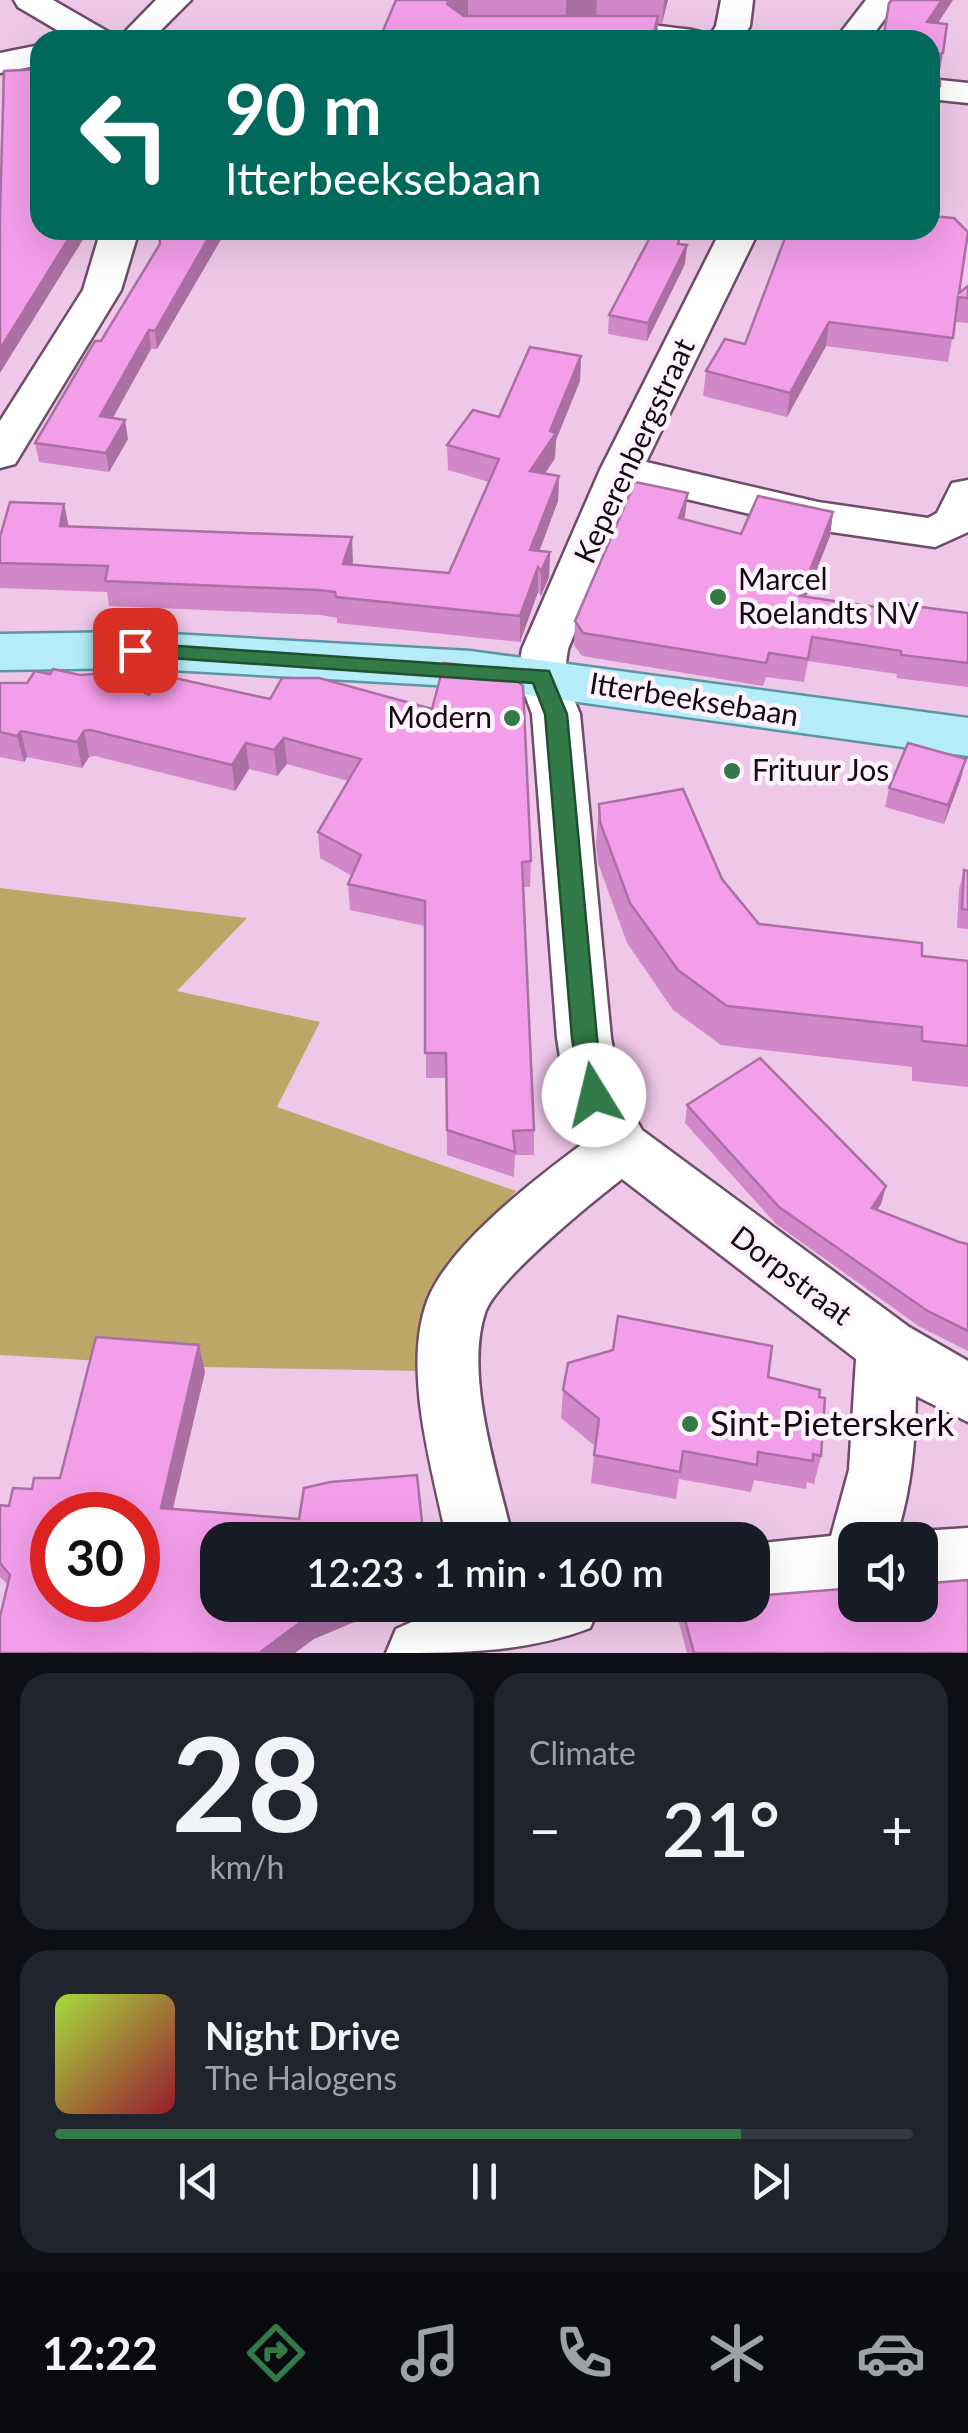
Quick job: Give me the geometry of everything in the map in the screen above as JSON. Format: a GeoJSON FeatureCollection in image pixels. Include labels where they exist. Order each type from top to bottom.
{"type":"FeatureCollection","features":[{"type":"Feature","properties":{"kind":"main road","name":"Itterbeeksebaan"},"geometry":{"type":"LineString","coordinates":[[0,652],[135,650],[542,676],[749,710],[968,737]]}},
{"type":"Feature","properties":{"kind":"street"},"geometry":{"type":"LineString","coordinates":[[30,0],[81,30]]}},
{"type":"Feature","properties":{"kind":"street"},"geometry":{"type":"LineString","coordinates":[[147,30],[175,0]]}},
{"type":"Feature","properties":{"kind":"street"},"geometry":{"type":"LineString","coordinates":[[730,30],[737,0]]}},
{"type":"Feature","properties":{"kind":"street"},"geometry":{"type":"LineString","coordinates":[[860,30],[883,0]]}},
{"type":"Feature","properties":{"kind":"street"},"geometry":{"type":"LineString","coordinates":[[694,2],[708,30]]}},
{"type":"Feature","properties":{"kind":"street"},"geometry":{"type":"LineString","coordinates":[[0,63],[30,57]]}},
{"type":"Feature","properties":{"kind":"street"},"geometry":{"type":"LineString","coordinates":[[940,91],[968,93]]}},
{"type":"Feature","properties":{"kind":"street"},"geometry":{"type":"LineString","coordinates":[[0,455],[102,290],[117,240]]}},
{"type":"Feature","properties":{"kind":"street","name":"Keperenbergstraat"},"geometry":{"type":"LineString","coordinates":[[542,676],[545,649],[621,470],[735,240]]}},
{"type":"Feature","properties":{"kind":"street"},"geometry":{"type":"LineString","coordinates":[[686,339],[718,330],[763,240]]}},
{"type":"Feature","properties":{"kind":"street"},"geometry":{"type":"LineString","coordinates":[[621,470],[818,516],[935,533],[955,521],[967,493]]}},
{"type":"Feature","properties":{"kind":"street","name":"Dorpstraat"},"geometry":{"type":"LineString","coordinates":[[542,676],[556,714],[584,1038],[594,1095],[622,1147],[887,1347],[968,1393]]}},
{"type":"Feature","properties":{"kind":"street"},"geometry":{"type":"LineString","coordinates":[[476,1522],[456,1419],[449,1341],[457,1300],[519,1228],[554,1196],[622,1147]]}},
{"type":"Feature","properties":{"kind":"street"},"geometry":{"type":"LineString","coordinates":[[870,1522],[882,1470],[887,1347]]}},
{"type":"Feature","properties":{"kind":"street"},"geometry":{"type":"LineString","coordinates":[[770,1573],[838,1560]]}},
{"type":"Feature","properties":{"kind":"street"},"geometry":{"type":"LineString","coordinates":[[938,1562],[968,1560]]}},
{"type":"Feature","properties":{"kind":"street"},"geometry":{"type":"LineString","coordinates":[[420,1653],[476,1622]]}},
{"type":"Feature","properties":{"kind":"shaded area"},"geometry":{"type":"Polygon","coordinates":[[[0,888],[247,918],[177,991],[320,1022],[277,1107],[516,1191],[438,1282],[423,1371],[204,1367],[0,1355],[0,888]]]}},
{"type":"Feature","properties":{"kind":"building"},"geometry":{"type":"Polygon","coordinates":[[[396,0],[449,0],[447,4],[464,16],[658,16],[654,30],[383,30],[396,0]]]}},
{"type":"Feature","properties":{"kind":"building"},"geometry":{"type":"Polygon","coordinates":[[[942,0],[927,22],[947,24],[943,53],[940,54],[940,30],[885,30],[889,3],[942,0]]]}},
{"type":"Feature","properties":{"kind":"building"},"geometry":{"type":"Polygon","coordinates":[[[30,70],[30,240],[68,240],[0,349],[0,214],[4,71],[30,70]]]}},
{"type":"Feature","properties":{"kind":"building"},"geometry":{"type":"Polygon","coordinates":[[[940,217],[954,218],[968,232],[959,293],[968,286],[968,298],[958,297],[953,338],[829,322],[790,393],[706,371],[725,339],[745,344],[784,240],[940,240],[940,217]]]}},
{"type":"Feature","properties":{"kind":"building"},"geometry":{"type":"Polygon","coordinates":[[[160,240],[207,240],[100,416],[125,420],[106,453],[35,443],[95,341],[101,341],[160,240]]]}},
{"type":"Feature","properties":{"kind":"building"},"geometry":{"type":"Polygon","coordinates":[[[649,240],[679,240],[678,244],[687,245],[648,323],[609,315],[649,240]]]}},
{"type":"Feature","properties":{"kind":"building"},"geometry":{"type":"Polygon","coordinates":[[[530,347],[581,356],[550,431],[556,433],[530,471],[559,476],[530,550],[550,552],[541,571],[538,567],[520,616],[336,597],[335,592],[318,590],[105,581],[108,566],[0,563],[0,537],[10,502],[64,504],[60,526],[352,537],[343,564],[449,573],[499,459],[447,445],[473,410],[499,417],[530,347]]]}},
{"type":"Feature","properties":{"kind":"building"},"geometry":{"type":"Polygon","coordinates":[[[635,482],[688,493],[679,518],[741,534],[758,496],[833,512],[800,596],[904,611],[905,605],[968,613],[968,663],[901,655],[901,651],[812,637],[808,659],[769,653],[766,663],[583,633],[575,621],[635,482]]]}},
{"type":"Feature","properties":{"kind":"building"},"geometry":{"type":"Polygon","coordinates":[[[444,663],[506,670],[523,686],[531,861],[522,862],[534,1130],[513,1131],[515,1152],[447,1130],[446,1053],[425,1053],[425,901],[348,884],[361,855],[318,832],[361,759],[284,738],[274,750],[246,743],[232,765],[90,730],[84,731],[77,742],[21,731],[17,736],[0,732],[0,683],[27,683],[35,671],[109,673],[149,695],[161,675],[270,699],[282,678],[319,678],[432,709],[444,663]]]}},
{"type":"Feature","properties":{"kind":"building"},"geometry":{"type":"Polygon","coordinates":[[[908,743],[966,759],[948,805],[889,788],[908,743]]]}},
{"type":"Feature","properties":{"kind":"building"},"geometry":{"type":"Polygon","coordinates":[[[683,789],[722,879],[759,924],[922,943],[922,956],[968,961],[968,1046],[922,1041],[922,1027],[727,1006],[678,970],[630,903],[600,822],[599,804],[683,789]]]}},
{"type":"Feature","properties":{"kind":"building"},"geometry":{"type":"Polygon","coordinates":[[[964,870],[968,871],[968,910],[962,909],[964,870]]]}},
{"type":"Feature","properties":{"kind":"building"},"geometry":{"type":"Polygon","coordinates":[[[760,1058],[886,1186],[872,1208],[968,1244],[968,1331],[926,1310],[779,1207],[687,1105],[760,1058]]]}},
{"type":"Feature","properties":{"kind":"building","name":"Sint-Pieterskerk"},"geometry":{"type":"Polygon","coordinates":[[[618,1316],[772,1346],[768,1377],[820,1390],[819,1397],[825,1398],[821,1456],[813,1454],[813,1461],[758,1452],[757,1465],[683,1451],[680,1472],[594,1455],[599,1419],[563,1390],[568,1363],[613,1350],[618,1316]]]}},
{"type":"Feature","properties":{"kind":"building"},"geometry":{"type":"Polygon","coordinates":[[[96,1337],[199,1345],[161,1508],[299,1519],[304,1488],[417,1475],[422,1522],[200,1522],[200,1622],[301,1622],[259,1653],[0,1653],[0,1617],[10,1575],[0,1563],[0,1505],[9,1506],[13,1488],[32,1489],[34,1478],[60,1478],[96,1337]]]}},
{"type":"Feature","properties":{"kind":"building"},"geometry":{"type":"Polygon","coordinates":[[[968,1580],[968,1653],[694,1653],[686,1622],[770,1622],[770,1595],[838,1589],[838,1622],[938,1622],[938,1582],[968,1580]]]}},
{"type":"Feature","properties":{"kind":"place","name":"Marcel Roelandts NV"},"geometry":{"type":"Point","coordinates":[718,597]}},
{"type":"Feature","properties":{"kind":"place","name":"Modern"},"geometry":{"type":"Point","coordinates":[512,718]}},
{"type":"Feature","properties":{"kind":"place","name":"Frituur Jos"},"geometry":{"type":"Point","coordinates":[732,771]}},
{"type":"Feature","properties":{"kind":"place","name":"Sint-Pieterskerk"},"geometry":{"type":"Point","coordinates":[690,1424]}},
{"type":"Feature","properties":{"kind":"route"},"geometry":{"type":"LineString","coordinates":[[135,650],[542,676],[556,714],[584,1038],[594,1095]]}}]}
